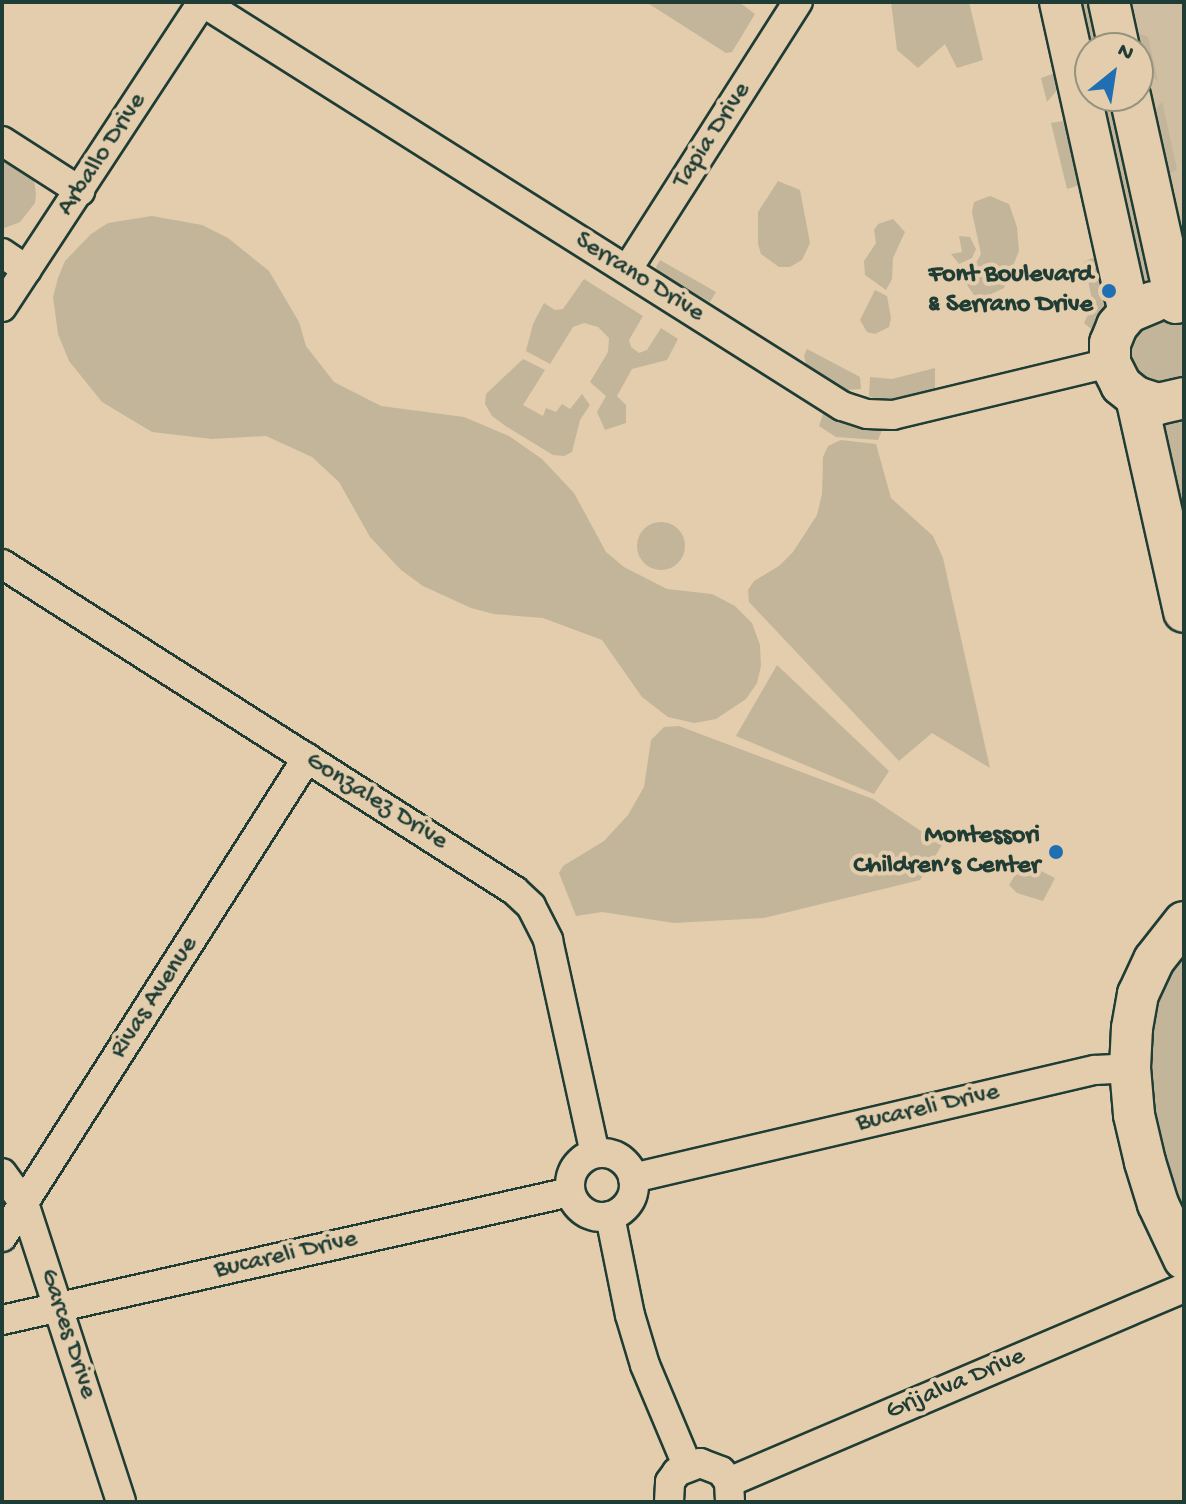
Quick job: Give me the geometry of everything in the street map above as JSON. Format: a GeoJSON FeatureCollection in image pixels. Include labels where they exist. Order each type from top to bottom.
{"type":"FeatureCollection","features":[{"type":"Feature","properties":{"kind":"street","name":"Arballo Drive"},"geometry":{"type":"LineString","coordinates":[[2,307],[202,2]]}},
{"type":"Feature","properties":{"kind":"street","name":"Serrano Drive"},"geometry":{"type":"LineString","coordinates":[[202,2],[842,406],[867,414],[893,415],[1110,363]]}},
{"type":"Feature","properties":{"kind":"street","name":"Tapia Drive"},"geometry":{"type":"LineString","coordinates":[[627,270],[798,2]]}},
{"type":"Feature","properties":{"kind":"street"},"geometry":{"type":"LineString","coordinates":[[1060,2],[1129,312]]}},
{"type":"Feature","properties":{"kind":"street"},"geometry":{"type":"LineString","coordinates":[[1109,2],[1116,32]]}},
{"type":"Feature","properties":{"kind":"street"},"geometry":{"type":"LineString","coordinates":[[1134,112],[1180,304],[1151,302],[1129,312],[1117,326],[1110,343],[1110,363],[1121,385],[1136,397],[1158,404],[1184,398]]}},
{"type":"Feature","properties":{"kind":"street"},"geometry":{"type":"LineString","coordinates":[[2,141],[80,191]]}},
{"type":"Feature","properties":{"kind":"street"},"geometry":{"type":"LineString","coordinates":[[2,253],[27,270]]}},
{"type":"Feature","properties":{"kind":"street"},"geometry":{"type":"LineString","coordinates":[[1136,397],[1184,612]]}},
{"type":"Feature","properties":{"kind":"street","name":"Gonzalez Drive"},"geometry":{"type":"LineString","coordinates":[[2,564],[515,891],[531,906],[548,940],[595,1153]]}},
{"type":"Feature","properties":{"kind":"street","name":"Rivas Avenue"},"geometry":{"type":"LineString","coordinates":[[2,1237],[307,758]]}},
{"type":"Feature","properties":{"kind":"street"},"geometry":{"type":"LineString","coordinates":[[1184,922],[1154,960],[1138,994],[1130,1068],[1134,1115],[1145,1162],[1158,1204],[1184,1259]]}},
{"type":"Feature","properties":{"kind":"street","name":"Bucareli Drive"},"geometry":{"type":"LineString","coordinates":[[633,1178],[1095,1070],[1130,1068]]}},
{"type":"Feature","properties":{"kind":"street"},"geometry":{"type":"LineString","coordinates":[[595,1153],[621,1159],[633,1178],[629,1202],[610,1216],[585,1212],[570,1192],[570,1178],[577,1165],[595,1153]]}},
{"type":"Feature","properties":{"kind":"street","name":"Garces Drive"},"geometry":{"type":"LineString","coordinates":[[2,1173],[24,1203],[121,1502]]}},
{"type":"Feature","properties":{"kind":"street","name":"Bucareli Drive"},"geometry":{"type":"LineString","coordinates":[[2,1320],[570,1192]]}},
{"type":"Feature","properties":{"kind":"street"},"geometry":{"type":"LineString","coordinates":[[610,1216],[630,1315],[645,1365],[687,1465]]}},
{"type":"Feature","properties":{"kind":"street","name":"Grijalva Drive"},"geometry":{"type":"LineString","coordinates":[[729,1492],[1184,1288]]}},
{"type":"Feature","properties":{"kind":"street"},"geometry":{"type":"LineString","coordinates":[[669,1502],[670,1482],[687,1465],[711,1465],[729,1492]]}},
{"type":"Feature","properties":{"kind":"shaded area"},"geometry":{"type":"Polygon","coordinates":[[[646,2],[739,2],[755,14],[732,52],[726,53],[646,2]]]}},
{"type":"Feature","properties":{"kind":"shaded area"},"geometry":{"type":"Polygon","coordinates":[[[891,2],[969,2],[983,60],[957,68],[945,44],[918,68],[897,50],[891,2]]]}},
{"type":"Feature","properties":{"kind":"shaded area"},"geometry":{"type":"Polygon","coordinates":[[[1071,2],[1094,2],[1101,32],[1083,32],[1071,2]]]}},
{"type":"Feature","properties":{"kind":"shaded area"},"geometry":{"type":"Polygon","coordinates":[[[1115,2],[1184,2],[1184,292],[1142,112],[1154,112],[1154,32],[1130,32],[1115,2]]]}},
{"type":"Feature","properties":{"kind":"shaded area"},"geometry":{"type":"Polygon","coordinates":[[[1058,72],[1059,88],[1047,102],[1041,78],[1058,72]]]}},
{"type":"Feature","properties":{"kind":"shaded area"},"geometry":{"type":"Polygon","coordinates":[[[1162,101],[1177,169],[1171,173],[1166,172],[1148,123],[1162,101]]]}},
{"type":"Feature","properties":{"kind":"shaded area"},"geometry":{"type":"Polygon","coordinates":[[[1096,112],[1118,112],[1155,282],[1142,285],[1096,112]]]}},
{"type":"Feature","properties":{"kind":"shaded area"},"geometry":{"type":"Polygon","coordinates":[[[1063,121],[1069,124],[1083,175],[1080,185],[1067,189],[1051,123],[1063,121]]]}},
{"type":"Feature","properties":{"kind":"shaded area"},"geometry":{"type":"Polygon","coordinates":[[[2,151],[24,165],[34,180],[36,194],[35,203],[20,222],[2,229],[2,151]]]}},
{"type":"Feature","properties":{"kind":"shaded area"},"geometry":{"type":"Polygon","coordinates":[[[778,181],[800,190],[810,243],[802,260],[790,267],[779,267],[761,254],[758,244],[758,212],[778,181]]]}},
{"type":"Feature","properties":{"kind":"shaded area"},"geometry":{"type":"Polygon","coordinates":[[[990,196],[1009,204],[1017,227],[1019,251],[1004,288],[985,297],[974,295],[965,282],[981,254],[972,212],[974,202],[990,196]]]}},
{"type":"Feature","properties":{"kind":"shaded area"},"geometry":{"type":"Polygon","coordinates":[[[152,216],[202,225],[228,238],[269,271],[299,322],[306,346],[334,382],[381,406],[464,417],[509,436],[542,459],[574,493],[606,552],[624,567],[667,589],[712,594],[735,606],[752,623],[760,645],[761,666],[757,683],[746,699],[716,719],[694,723],[668,717],[642,697],[602,640],[543,618],[494,614],[471,608],[423,586],[401,570],[370,537],[339,482],[312,457],[266,436],[212,439],[152,432],[102,402],[69,361],[58,334],[53,297],[58,278],[65,261],[91,234],[108,223],[152,216]]]}},
{"type":"Feature","properties":{"kind":"shaded area"},"geometry":{"type":"Polygon","coordinates":[[[893,219],[905,232],[893,258],[892,279],[886,290],[865,275],[864,261],[876,243],[874,230],[878,224],[893,219]]]}},
{"type":"Feature","properties":{"kind":"shaded area"},"geometry":{"type":"Polygon","coordinates":[[[959,236],[970,237],[976,249],[972,258],[959,264],[951,254],[962,252],[959,236]]]}},
{"type":"Feature","properties":{"kind":"shaded area"},"geometry":{"type":"Polygon","coordinates":[[[1092,258],[1100,259],[1112,304],[1092,330],[1084,323],[1093,304],[1084,262],[1092,258]]]}},
{"type":"Feature","properties":{"kind":"shaded area"},"geometry":{"type":"Polygon","coordinates":[[[660,260],[716,292],[710,302],[659,273],[656,267],[660,260]]]}},
{"type":"Feature","properties":{"kind":"shaded area"},"geometry":{"type":"Polygon","coordinates":[[[584,279],[643,316],[629,340],[631,347],[639,353],[647,350],[661,328],[678,339],[667,360],[632,369],[617,396],[626,405],[626,423],[605,430],[597,412],[606,396],[590,382],[608,352],[609,338],[598,327],[584,323],[573,327],[550,364],[526,351],[533,324],[544,303],[555,310],[563,309],[584,279]]]}},
{"type":"Feature","properties":{"kind":"shaded area"},"geometry":{"type":"Polygon","coordinates":[[[875,290],[887,296],[891,318],[889,327],[875,334],[867,332],[860,320],[875,290]]]}},
{"type":"Feature","properties":{"kind":"shaded area"},"geometry":{"type":"Polygon","coordinates":[[[1143,312],[1184,318],[1184,374],[1170,382],[1146,381],[1127,365],[1125,329],[1143,312]]]}},
{"type":"Feature","properties":{"kind":"shaded area"},"geometry":{"type":"Polygon","coordinates":[[[807,349],[860,377],[861,389],[847,390],[807,367],[804,356],[807,349]]]}},
{"type":"Feature","properties":{"kind":"shaded area"},"geometry":{"type":"Polygon","coordinates":[[[523,359],[545,370],[523,405],[543,416],[546,408],[556,412],[562,404],[570,409],[582,394],[590,405],[580,420],[572,452],[564,456],[553,455],[507,427],[492,416],[485,404],[486,394],[523,359]]]}},
{"type":"Feature","properties":{"kind":"shaded area"},"geometry":{"type":"Polygon","coordinates":[[[935,368],[935,394],[878,400],[869,396],[870,377],[892,379],[935,368]]]}},
{"type":"Feature","properties":{"kind":"shaded area"},"geometry":{"type":"Polygon","coordinates":[[[1184,405],[1184,567],[1149,412],[1184,405]]]}},
{"type":"Feature","properties":{"kind":"shaded area"},"geometry":{"type":"Polygon","coordinates":[[[825,408],[882,430],[878,440],[836,437],[819,426],[825,408]]]}},
{"type":"Feature","properties":{"kind":"shaded area"},"geometry":{"type":"Polygon","coordinates":[[[841,440],[876,444],[891,498],[933,536],[943,558],[990,768],[932,733],[899,761],[749,602],[748,590],[754,581],[779,566],[793,552],[817,515],[822,494],[823,457],[828,446],[841,440]]]}},
{"type":"Feature","properties":{"kind":"shaded area"},"geometry":{"type":"Polygon","coordinates":[[[661,522],[678,529],[685,546],[678,563],[661,570],[644,563],[637,546],[644,529],[661,522]]]}},
{"type":"Feature","properties":{"kind":"shaded area"},"geometry":{"type":"Polygon","coordinates":[[[777,665],[889,771],[874,794],[736,736],[777,665]]]}},
{"type":"Feature","properties":{"kind":"shaded area"},"geometry":{"type":"Polygon","coordinates":[[[679,726],[873,799],[942,845],[920,880],[764,918],[674,923],[602,912],[576,916],[559,873],[563,866],[604,841],[628,815],[644,787],[651,740],[664,727],[679,726]]]}},
{"type":"Feature","properties":{"kind":"shaded area"},"geometry":{"type":"Polygon","coordinates":[[[1023,862],[1055,878],[1043,901],[1017,893],[1009,885],[1023,862]]]}},
{"type":"Feature","properties":{"kind":"shaded area"},"geometry":{"type":"Polygon","coordinates":[[[1184,939],[1184,1218],[1158,1146],[1147,1064],[1159,977],[1184,939]]]}},
{"type":"Feature","properties":{"kind":"place","name":"Font Boulevard & Serrano Drive"},"geometry":{"type":"Point","coordinates":[1109,291]}},
{"type":"Feature","properties":{"kind":"place","name":"Montessori Children’s Center"},"geometry":{"type":"Point","coordinates":[1056,852]}}]}
